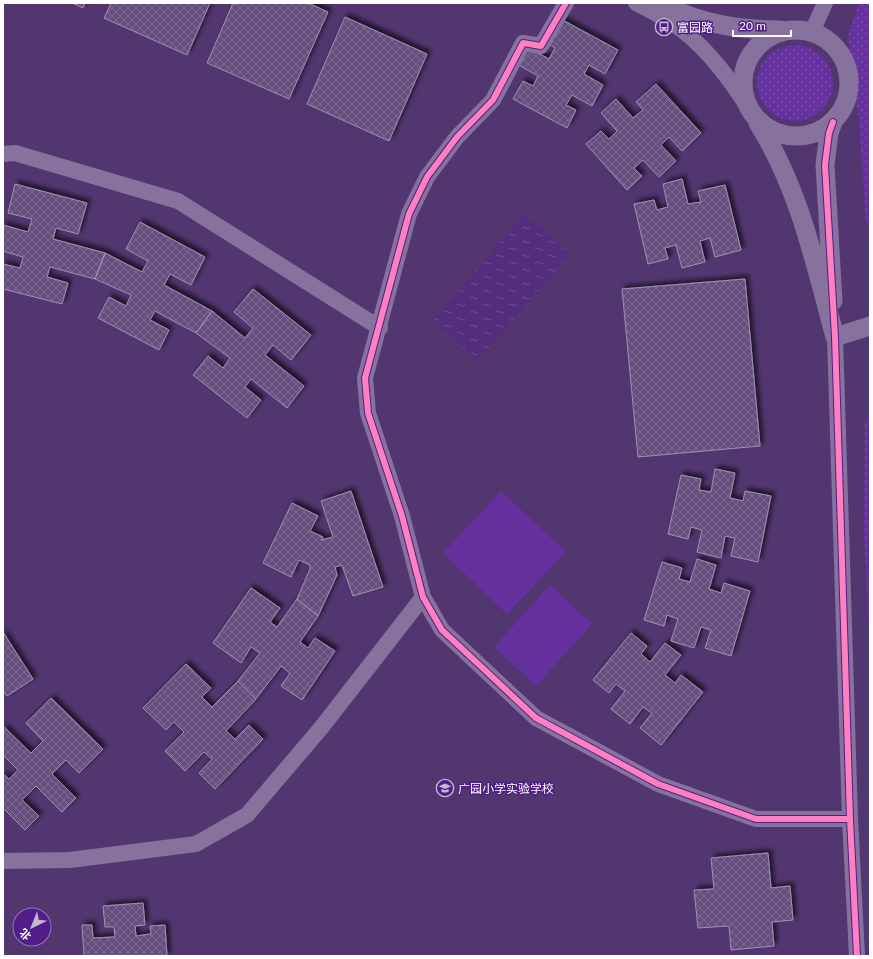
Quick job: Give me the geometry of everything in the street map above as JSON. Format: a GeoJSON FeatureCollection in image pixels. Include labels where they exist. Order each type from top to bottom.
{"type":"FeatureCollection","features":[{"type":"Feature","properties":{"kind":"street"},"geometry":{"type":"LineString","coordinates":[[566,3],[541,46],[524,43],[492,100],[457,137],[427,177],[409,214],[395,260],[380,328],[365,378],[368,413],[402,516],[423,597],[442,630],[536,718],[658,784],[756,819],[850,819]]}},
{"type":"Feature","properties":{"kind":"street"},"geometry":{"type":"LineString","coordinates":[[636,3],[668,20],[698,44],[728,77],[752,113],[778,158],[796,198],[835,336]]}},
{"type":"Feature","properties":{"kind":"street"},"geometry":{"type":"LineString","coordinates":[[661,3],[684,15],[707,22],[761,30],[797,30],[812,32],[832,44],[844,60],[847,69],[849,86],[848,96],[841,111],[833,122],[829,133],[825,165],[835,336],[850,819],[857,956]]}},
{"type":"Feature","properties":{"kind":"street"},"geometry":{"type":"LineString","coordinates":[[812,32],[824,3]]}},
{"type":"Feature","properties":{"kind":"street"},"geometry":{"type":"LineString","coordinates":[[786,30],[776,33],[759,44],[746,62],[742,82],[743,94],[752,113],[768,129],[786,136],[806,136],[817,132],[833,122]]}},
{"type":"Feature","properties":{"kind":"street"},"geometry":{"type":"LineString","coordinates":[[3,154],[15,153],[178,201],[380,328]]}},
{"type":"Feature","properties":{"kind":"street"},"geometry":{"type":"LineString","coordinates":[[835,336],[870,326]]}},
{"type":"Feature","properties":{"kind":"street"},"geometry":{"type":"LineString","coordinates":[[3,861],[70,860],[196,844],[247,815],[321,728],[423,597]]}},
{"type":"Feature","properties":{"kind":"shaded area"},"geometry":{"type":"Polygon","coordinates":[[[859,3],[870,3],[870,229],[866,224],[859,121],[848,34],[859,3]]]}},
{"type":"Feature","properties":{"kind":"shaded area"},"geometry":{"type":"Polygon","coordinates":[[[795,45],[809,48],[822,56],[830,69],[833,83],[830,97],[822,110],[809,118],[795,121],[781,118],[768,110],[760,97],[757,83],[760,69],[768,56],[781,48],[795,45]]]}},
{"type":"Feature","properties":{"kind":"shaded area"},"geometry":{"type":"Polygon","coordinates":[[[870,414],[870,654],[864,533],[865,423],[870,414]]]}},
{"type":"Feature","properties":{"kind":"shaded area"},"geometry":{"type":"Polygon","coordinates":[[[501,491],[566,552],[507,614],[443,553],[501,491]]]}},
{"type":"Feature","properties":{"kind":"shaded area"},"geometry":{"type":"Polygon","coordinates":[[[550,585],[592,624],[536,686],[494,647],[550,585]]]}},
{"type":"Feature","properties":{"kind":"water"},"geometry":{"type":"Polygon","coordinates":[[[524,214],[570,254],[478,361],[432,321],[524,214]]]}},
{"type":"Feature","properties":{"kind":"building"},"geometry":{"type":"Polygon","coordinates":[[[72,3],[85,3],[83,8],[72,3]]]}},
{"type":"Feature","properties":{"kind":"building"},"geometry":{"type":"Polygon","coordinates":[[[111,3],[210,3],[187,55],[104,18],[111,3]]]}},
{"type":"Feature","properties":{"kind":"building"},"geometry":{"type":"Polygon","coordinates":[[[233,3],[308,3],[328,12],[289,99],[207,63],[233,3]]]}},
{"type":"Feature","properties":{"kind":"building"},"geometry":{"type":"Polygon","coordinates":[[[345,17],[427,54],[389,141],[307,104],[345,17]]]}},
{"type":"Feature","properties":{"kind":"building"},"geometry":{"type":"Polygon","coordinates":[[[559,18],[618,50],[605,74],[589,65],[584,74],[603,85],[592,106],[572,95],[566,105],[576,110],[567,128],[513,99],[523,81],[533,86],[538,76],[517,64],[526,47],[549,59],[555,48],[546,42],[559,18]]]}},
{"type":"Feature","properties":{"kind":"building"},"geometry":{"type":"Polygon","coordinates":[[[656,84],[701,133],[682,151],[669,137],[661,145],[676,161],[659,177],[643,160],[634,168],[642,176],[627,190],[586,144],[601,131],[609,139],[617,131],[601,113],[616,99],[633,118],[643,110],[636,102],[656,84]]]}},
{"type":"Feature","properties":{"kind":"building"},"geometry":{"type":"Polygon","coordinates":[[[682,179],[688,204],[701,202],[698,191],[725,185],[741,250],[715,257],[710,238],[700,241],[705,262],[682,268],[676,245],[665,248],[668,259],[648,264],[634,204],[654,200],[657,210],[668,207],[663,184],[682,179]]]}},
{"type":"Feature","properties":{"kind":"building"},"geometry":{"type":"Polygon","coordinates":[[[15,184],[87,203],[78,234],[56,228],[53,239],[105,253],[95,279],[50,267],[47,277],[68,283],[62,304],[3,289],[3,264],[20,268],[23,257],[3,251],[3,225],[28,232],[32,219],[8,213],[15,184]]]}},
{"type":"Feature","properties":{"kind":"building"},"geometry":{"type":"Polygon","coordinates":[[[140,222],[205,257],[191,285],[170,274],[164,285],[212,311],[196,333],[155,311],[150,320],[169,330],[159,350],[98,318],[109,297],[126,306],[131,295],[95,279],[105,253],[142,272],[148,261],[126,249],[140,222]]]}},
{"type":"Feature","properties":{"kind":"building"},"geometry":{"type":"Polygon","coordinates":[[[745,279],[760,446],[638,457],[622,289],[745,279]]]}},
{"type":"Feature","properties":{"kind":"building"},"geometry":{"type":"Polygon","coordinates":[[[253,289],[311,335],[291,360],[273,345],[265,355],[304,386],[287,408],[251,379],[245,387],[261,400],[247,418],[193,375],[208,356],[223,368],[230,358],[196,333],[212,311],[245,338],[253,328],[234,312],[253,289]]]}},
{"type":"Feature","properties":{"kind":"building"},"geometry":{"type":"Polygon","coordinates":[[[715,469],[735,473],[730,498],[743,501],[745,491],[771,496],[758,562],[731,556],[735,538],[725,536],[721,558],[697,552],[702,530],[691,527],[688,539],[668,534],[681,475],[701,479],[699,490],[711,492],[715,469]]]}},
{"type":"Feature","properties":{"kind":"building"},"geometry":{"type":"Polygon","coordinates":[[[351,491],[383,587],[353,596],[342,565],[335,567],[337,575],[318,616],[297,599],[310,569],[310,565],[299,560],[291,577],[263,563],[292,503],[318,516],[310,531],[323,537],[321,540],[333,537],[321,501],[351,491]]]}},
{"type":"Feature","properties":{"kind":"building"},"geometry":{"type":"Polygon","coordinates":[[[697,559],[716,565],[709,589],[721,593],[724,583],[750,591],[731,656],[705,648],[711,630],[701,627],[694,648],[671,641],[678,619],[667,615],[664,626],[644,620],[662,562],[682,568],[679,579],[690,582],[697,559]]]}},
{"type":"Feature","properties":{"kind":"building"},"geometry":{"type":"Polygon","coordinates":[[[251,588],[280,608],[270,622],[277,627],[297,599],[318,616],[300,642],[308,648],[315,638],[335,651],[302,700],[281,686],[290,673],[281,666],[256,699],[238,681],[260,653],[251,647],[241,663],[213,643],[251,588]]]}},
{"type":"Feature","properties":{"kind":"building"},"geometry":{"type":"Polygon","coordinates":[[[3,632],[33,679],[7,696],[3,690],[3,632]]]}},
{"type":"Feature","properties":{"kind":"building"},"geometry":{"type":"Polygon","coordinates":[[[631,633],[647,646],[641,654],[650,662],[665,643],[681,655],[665,675],[675,683],[681,675],[703,692],[661,745],[640,728],[652,713],[643,707],[630,724],[611,709],[625,691],[616,684],[609,693],[593,680],[631,633]]]}},
{"type":"Feature","properties":{"kind":"building"},"geometry":{"type":"Polygon","coordinates":[[[186,664],[211,688],[202,697],[212,707],[238,681],[256,699],[226,731],[235,739],[249,725],[263,739],[215,789],[199,773],[212,759],[204,752],[185,771],[165,751],[184,732],[174,722],[166,730],[143,708],[186,664]]]}},
{"type":"Feature","properties":{"kind":"building"},"geometry":{"type":"Polygon","coordinates":[[[51,698],[103,749],[79,773],[66,760],[52,774],[76,798],[62,812],[36,786],[22,800],[39,816],[25,830],[3,808],[3,774],[9,779],[18,770],[3,755],[3,728],[4,727],[31,753],[43,741],[26,723],[51,698]]]}},
{"type":"Feature","properties":{"kind":"building"},"geometry":{"type":"Polygon","coordinates":[[[768,853],[771,888],[790,886],[793,920],[772,922],[774,946],[731,950],[729,926],[698,928],[694,890],[714,889],[711,858],[768,853]]]}},
{"type":"Feature","properties":{"kind":"building"},"geometry":{"type":"Polygon","coordinates":[[[143,903],[145,925],[135,926],[136,936],[151,934],[150,926],[165,925],[167,956],[84,956],[82,925],[92,925],[93,938],[115,937],[114,927],[105,927],[103,906],[143,903]]]}},
{"type":"Feature","properties":{"kind":"cycle path"},"geometry":{"type":"LineString","coordinates":[[566,3],[541,46],[523,43],[493,100],[457,137],[427,177],[409,214],[365,378],[368,413],[402,516],[423,597],[442,630],[536,718],[658,784],[756,819],[850,819]]}},
{"type":"Feature","properties":{"kind":"cycle path"},"geometry":{"type":"LineString","coordinates":[[833,122],[829,133],[825,165],[835,337],[850,819],[857,956]]}},
{"type":"Feature","properties":{"kind":"place","name":"富园路"},"geometry":{"type":"Point","coordinates":[664,27]}},
{"type":"Feature","properties":{"kind":"place","name":"广园小学实验学校"},"geometry":{"type":"Point","coordinates":[445,788]}}]}
